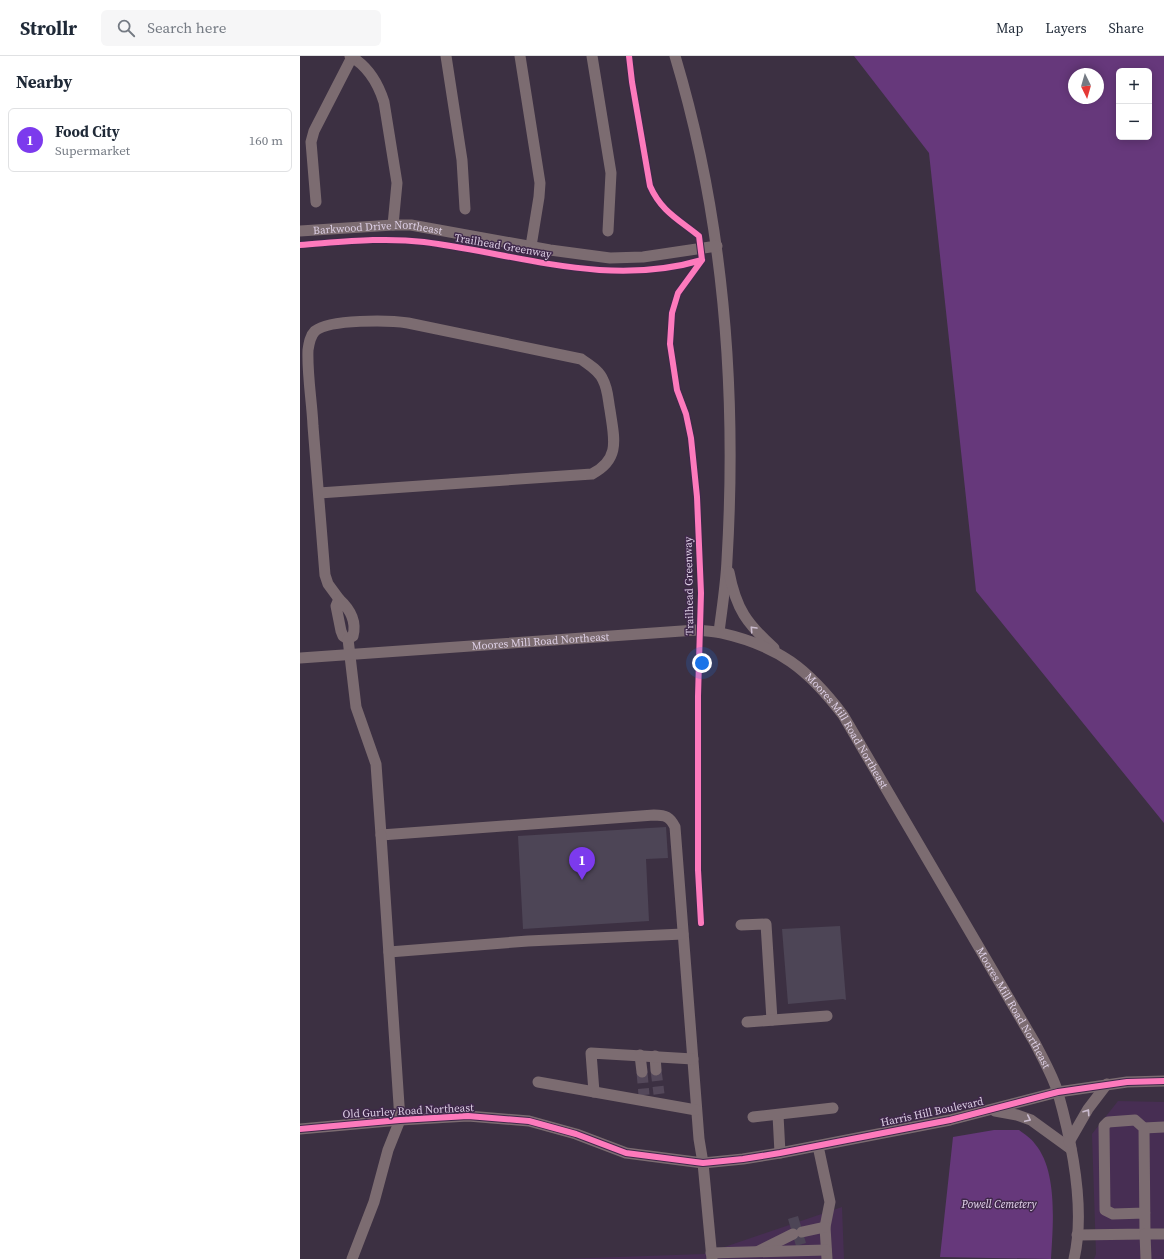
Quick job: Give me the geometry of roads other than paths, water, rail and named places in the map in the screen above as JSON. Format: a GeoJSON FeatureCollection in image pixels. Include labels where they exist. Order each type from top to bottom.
{"type":"FeatureCollection","features":[{"type":"Feature","properties":{"kind":"street"},"geometry":{"type":"LineString","coordinates":[[446,56],[462,160],[465,209]]}},
{"type":"Feature","properties":{"kind":"street"},"geometry":{"type":"LineString","coordinates":[[520,56],[540,183],[531,246]]}},
{"type":"Feature","properties":{"kind":"street"},"geometry":{"type":"LineString","coordinates":[[592,56],[611,173],[608,231]]}},
{"type":"Feature","properties":{"kind":"street"},"geometry":{"type":"LineString","coordinates":[[675,56],[703,164],[717,246],[727,348],[730,412],[727,561],[719,632]]}},
{"type":"Feature","properties":{"kind":"street"},"geometry":{"type":"LineString","coordinates":[[316,202],[311,142],[314,131],[351,57],[368,70],[375,79],[384,102],[397,183],[393,225]]}},
{"type":"Feature","properties":{"kind":"street","name":"Barkwood Drive Northeast"},"geometry":{"type":"LineString","coordinates":[[300,231],[411,225],[550,250],[610,258],[643,257],[717,246]]}},
{"type":"Feature","properties":{"kind":"street"},"geometry":{"type":"LineString","coordinates":[[319,493],[592,474],[604,468],[612,456],[615,443],[607,390],[603,379],[594,368],[581,359],[387,320],[323,327],[315,331],[310,338],[308,350],[325,575],[328,584],[339,599],[349,608],[353,619],[355,630],[354,636],[348,639],[356,707],[376,764],[400,1120],[388,1150],[374,1202],[352,1259]]}},
{"type":"Feature","properties":{"kind":"street"},"geometry":{"type":"LineString","coordinates":[[727,561],[733,592],[745,619],[754,630],[782,655]]}},
{"type":"Feature","properties":{"kind":"street","name":"Moores Mill Road Northeast"},"geometry":{"type":"LineString","coordinates":[[300,658],[683,630],[719,632],[744,639],[782,655],[810,676],[843,715],[1035,1043],[1058,1092],[1070,1146],[1078,1202],[1077,1235],[1074,1259]]}},
{"type":"Feature","properties":{"kind":"street"},"geometry":{"type":"LineString","coordinates":[[381,834],[666,815],[675,827],[698,1139],[703,1163],[712,1256],[826,1255],[825,1227],[830,1202],[818,1146]]}},
{"type":"Feature","properties":{"kind":"street"},"geometry":{"type":"LineString","coordinates":[[741,925],[766,924],[772,1020]]}},
{"type":"Feature","properties":{"kind":"street"},"geometry":{"type":"LineString","coordinates":[[389,952],[528,941],[683,934]]}},
{"type":"Feature","properties":{"kind":"street"},"geometry":{"type":"LineString","coordinates":[[747,1022],[827,1016]]}},
{"type":"Feature","properties":{"kind":"street"},"geometry":{"type":"LineString","coordinates":[[594,1092],[591,1053],[693,1059]]}},
{"type":"Feature","properties":{"kind":"street"},"geometry":{"type":"LineString","coordinates":[[640,1055],[642,1072]]}},
{"type":"Feature","properties":{"kind":"street"},"geometry":{"type":"LineString","coordinates":[[655,1056],[656,1070]]}},
{"type":"Feature","properties":{"kind":"street","name":"Harris Hill Boulevard"},"geometry":{"type":"LineString","coordinates":[[703,1163],[743,1159],[818,1146],[990,1110],[1058,1092],[1107,1084],[1164,1081]]}},
{"type":"Feature","properties":{"kind":"street"},"geometry":{"type":"LineString","coordinates":[[538,1082],[594,1092],[659,1099],[696,1110]]}},
{"type":"Feature","properties":{"kind":"street"},"geometry":{"type":"LineString","coordinates":[[990,1110],[1017,1115],[1031,1120],[1070,1146],[1088,1109],[1107,1084]]}},
{"type":"Feature","properties":{"kind":"street"},"geometry":{"type":"LineString","coordinates":[[752,1117],[833,1108]]}},
{"type":"Feature","properties":{"kind":"street"},"geometry":{"type":"LineString","coordinates":[[778,1115],[780,1153]]}},
{"type":"Feature","properties":{"kind":"street","name":"Old Gurley Road Northeast"},"geometry":{"type":"LineString","coordinates":[[300,1129],[400,1120],[468,1116],[529,1121],[576,1134],[626,1153],[703,1163]]}},
{"type":"Feature","properties":{"kind":"street"},"geometry":{"type":"LineString","coordinates":[[1145,1213],[1113,1214],[1105,1210],[1104,1126],[1108,1122],[1135,1120],[1144,1128],[1164,1127]]}},
{"type":"Feature","properties":{"kind":"street"},"geometry":{"type":"LineString","coordinates":[[1144,1128],[1146,1259]]}},
{"type":"Feature","properties":{"kind":"street"},"geometry":{"type":"LineString","coordinates":[[756,1256],[798,1233],[825,1227]]}},
{"type":"Feature","properties":{"kind":"street"},"geometry":{"type":"LineString","coordinates":[[1077,1235],[1164,1234]]}},
{"type":"Feature","properties":{"kind":"tunnel"},"geometry":{"type":"LineString","coordinates":[[656,1070],[659,1094]]}},
{"type":"Feature","properties":{"kind":"tunnel"},"geometry":{"type":"LineString","coordinates":[[642,1072],[644,1095]]}},
{"type":"Feature","properties":{"kind":"place","name":"Food City"},"geometry":{"type":"Point","coordinates":[582,880]}},
{"type":"Feature","properties":{"kind":"park label","name":"Powell Cemetery"},"geometry":{"type":"Point","coordinates":[999,1204]}}]}
